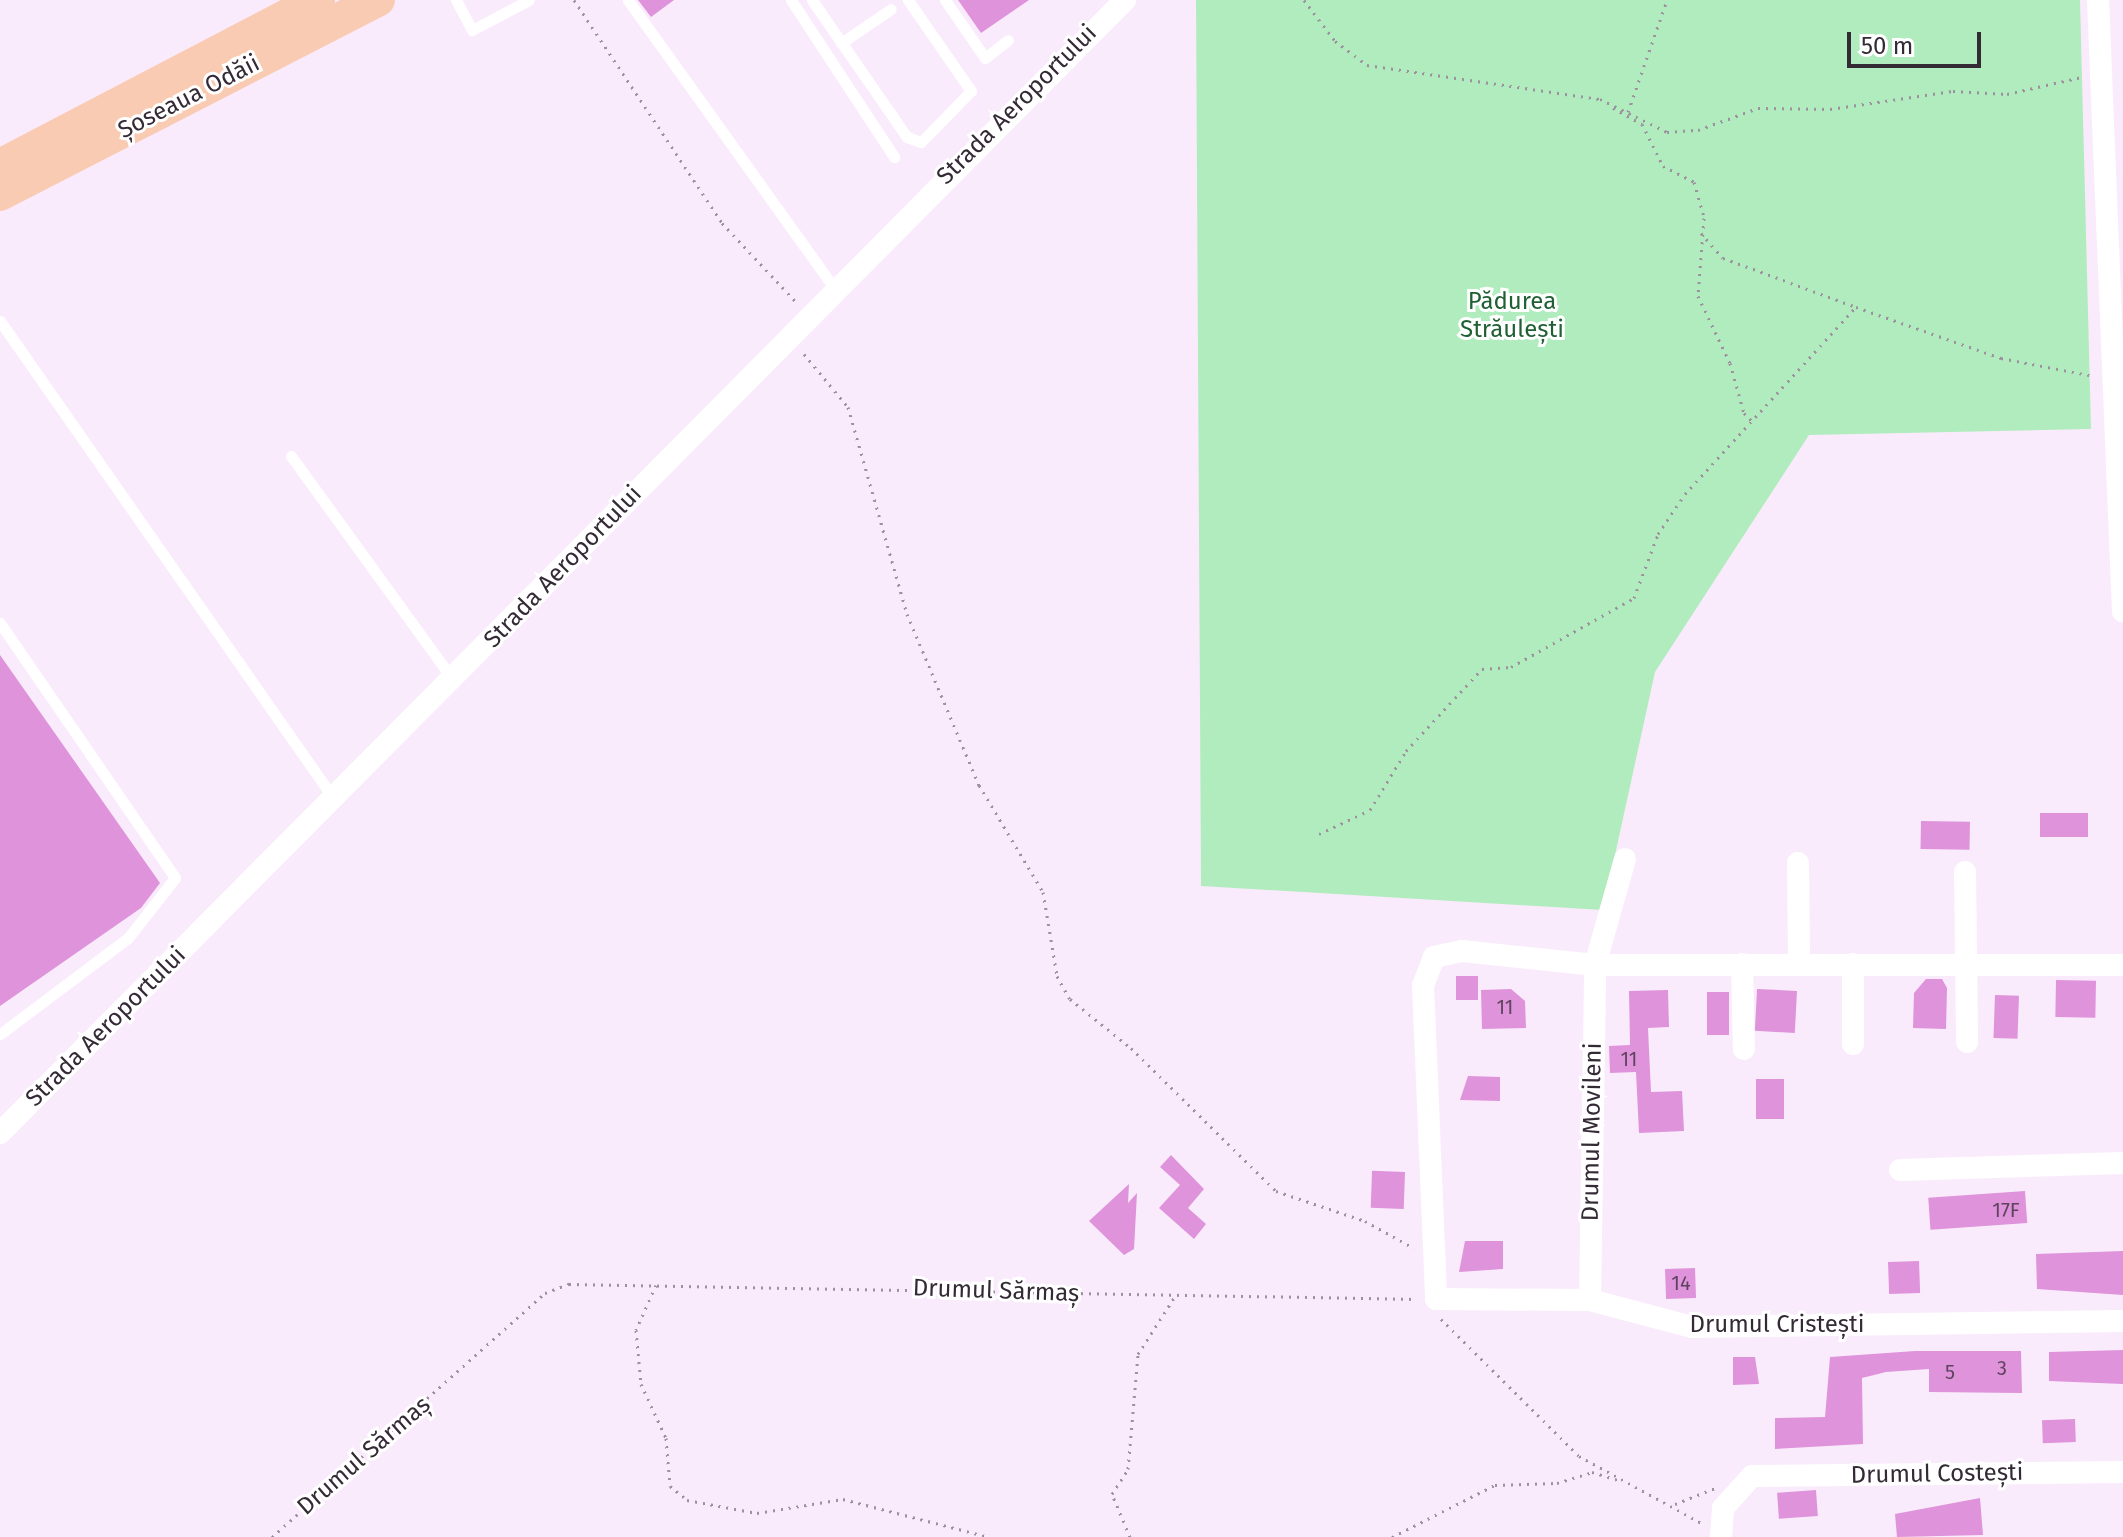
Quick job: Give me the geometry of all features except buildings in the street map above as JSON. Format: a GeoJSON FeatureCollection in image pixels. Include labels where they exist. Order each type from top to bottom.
{"type":"FeatureCollection","features":[{"type":"Feature","properties":{"kind":"main road","name":"Șoseaua Odăii"},"geometry":{"type":"LineString","coordinates":[[0,166],[318,0]]}},
{"type":"Feature","properties":{"kind":"main road","name":"Șoseaua Odăii"},"geometry":{"type":"LineString","coordinates":[[0,194],[378,0]]}},
{"type":"Feature","properties":{"kind":"street","name":"Strada Aeroportului"},"geometry":{"type":"LineString","coordinates":[[0,1133],[453,681],[808,315],[1125,0]]}},
{"type":"Feature","properties":{"kind":"street"},"geometry":{"type":"LineString","coordinates":[[2098,0],[2121,503],[2123,611]]}},
{"type":"Feature","properties":{"kind":"street","name":"Drumul Movileni"},"geometry":{"type":"LineString","coordinates":[[1590,1300],[1595,965],[1625,859]]}},
{"type":"Feature","properties":{"kind":"street"},"geometry":{"type":"LineString","coordinates":[[1798,863],[1799,964]]}},
{"type":"Feature","properties":{"kind":"street"},"geometry":{"type":"LineString","coordinates":[[1965,872],[1967,1042]]}},
{"type":"Feature","properties":{"kind":"street"},"geometry":{"type":"LineString","coordinates":[[1436,1299],[1431,1263],[1427,968],[1434,957],[1462,951],[1595,965],[2123,965]]}},
{"type":"Feature","properties":{"kind":"street"},"geometry":{"type":"LineString","coordinates":[[1742,964],[1744,1049]]}},
{"type":"Feature","properties":{"kind":"street"},"geometry":{"type":"LineString","coordinates":[[1853,964],[1853,1044]]}},
{"type":"Feature","properties":{"kind":"street"},"geometry":{"type":"LineString","coordinates":[[1900,1170],[2123,1163]]}},
{"type":"Feature","properties":{"kind":"street","name":"Drumul Cristești"},"geometry":{"type":"LineString","coordinates":[[1436,1299],[1590,1300],[1692,1327],[2123,1321]]}},
{"type":"Feature","properties":{"kind":"street","name":"Drumul Costești"},"geometry":{"type":"LineString","coordinates":[[1743,1482],[2123,1472]]}},
{"type":"Feature","properties":{"kind":"street"},"geometry":{"type":"LineString","coordinates":[[1721,1537],[1723,1508],[1743,1482]]}},
{"type":"Feature","properties":{"kind":"lane"},"geometry":{"type":"LineString","coordinates":[[456,0],[472,30],[529,0]]}},
{"type":"Feature","properties":{"kind":"lane"},"geometry":{"type":"LineString","coordinates":[[628,0],[835,289]]}},
{"type":"Feature","properties":{"kind":"lane"},"geometry":{"type":"LineString","coordinates":[[791,0],[894,157]]}},
{"type":"Feature","properties":{"kind":"lane"},"geometry":{"type":"LineString","coordinates":[[812,0],[907,137],[921,142],[971,91],[908,0]]}},
{"type":"Feature","properties":{"kind":"lane"},"geometry":{"type":"LineString","coordinates":[[945,0],[985,58],[1008,40]]}},
{"type":"Feature","properties":{"kind":"lane"},"geometry":{"type":"LineString","coordinates":[[841,43],[891,9]]}},
{"type":"Feature","properties":{"kind":"lane"},"geometry":{"type":"LineString","coordinates":[[0,321],[334,800]]}},
{"type":"Feature","properties":{"kind":"lane"},"geometry":{"type":"LineString","coordinates":[[291,456],[453,681]]}},
{"type":"Feature","properties":{"kind":"lane"},"geometry":{"type":"LineString","coordinates":[[0,623],[175,878],[128,938],[0,1034]]}},
{"type":"Feature","properties":{"kind":"path"},"geometry":{"type":"LineString","coordinates":[[574,0],[722,223],[808,315]]}},
{"type":"Feature","properties":{"kind":"path"},"geometry":{"type":"LineString","coordinates":[[1304,0],[1335,41],[1367,65],[1611,105],[1667,132],[1698,130],[1758,108],[1830,109],[1953,91],[2007,94],[2101,73]]}},
{"type":"Feature","properties":{"kind":"path"},"geometry":{"type":"LineString","coordinates":[[1628,113],[1667,0]]}},
{"type":"Feature","properties":{"kind":"path"},"geometry":{"type":"LineString","coordinates":[[1611,105],[1642,124],[1663,166],[1694,182],[1701,233],[1698,296],[1730,363],[1744,413],[1754,423]]}},
{"type":"Feature","properties":{"kind":"path"},"geometry":{"type":"LineString","coordinates":[[1701,233],[1723,258],[2001,358],[2114,378]]}},
{"type":"Feature","properties":{"kind":"path"},"geometry":{"type":"LineString","coordinates":[[1319,834],[1370,810],[1406,751],[1482,669],[1511,667],[1634,598],[1658,534],[1685,494],[1754,423],[1856,307]]}},
{"type":"Feature","properties":{"kind":"path"},"geometry":{"type":"LineString","coordinates":[[787,337],[835,383],[848,407],[907,614],[979,785],[1043,892],[1057,976],[1070,999],[1131,1048],[1276,1191],[1365,1221],[1431,1263]]}},
{"type":"Feature","properties":{"kind":"path","name":"Drumul Sărmaș"},"geometry":{"type":"LineString","coordinates":[[272,1537],[545,1293],[569,1284],[1174,1298],[1436,1299]]}},
{"type":"Feature","properties":{"kind":"path"},"geometry":{"type":"LineString","coordinates":[[656,1285],[636,1330],[641,1384],[666,1438],[670,1486],[687,1500],[757,1513],[843,1499],[989,1537]]}},
{"type":"Feature","properties":{"kind":"path"},"geometry":{"type":"LineString","coordinates":[[1130,1537],[1112,1494],[1128,1469],[1138,1354],[1174,1298]]}},
{"type":"Feature","properties":{"kind":"path"},"geometry":{"type":"LineString","coordinates":[[1436,1299],[1453,1336],[1518,1402],[1579,1456],[1673,1505],[1721,1537]]}},
{"type":"Feature","properties":{"kind":"path"},"geometry":{"type":"LineString","coordinates":[[1392,1537],[1495,1485],[1557,1483],[1592,1472],[1629,1483]]}},
{"type":"Feature","properties":{"kind":"path"},"geometry":{"type":"LineString","coordinates":[[1673,1505],[1712,1488],[1743,1482]]}},
{"type":"Feature","properties":{"kind":"green space","name":"Pădurea Străulești"},"geometry":{"type":"Polygon","coordinates":[[[1196,0],[2080,0],[2091,429],[1809,435],[1655,672],[1603,910],[1201,886],[1196,0]]]}}]}
